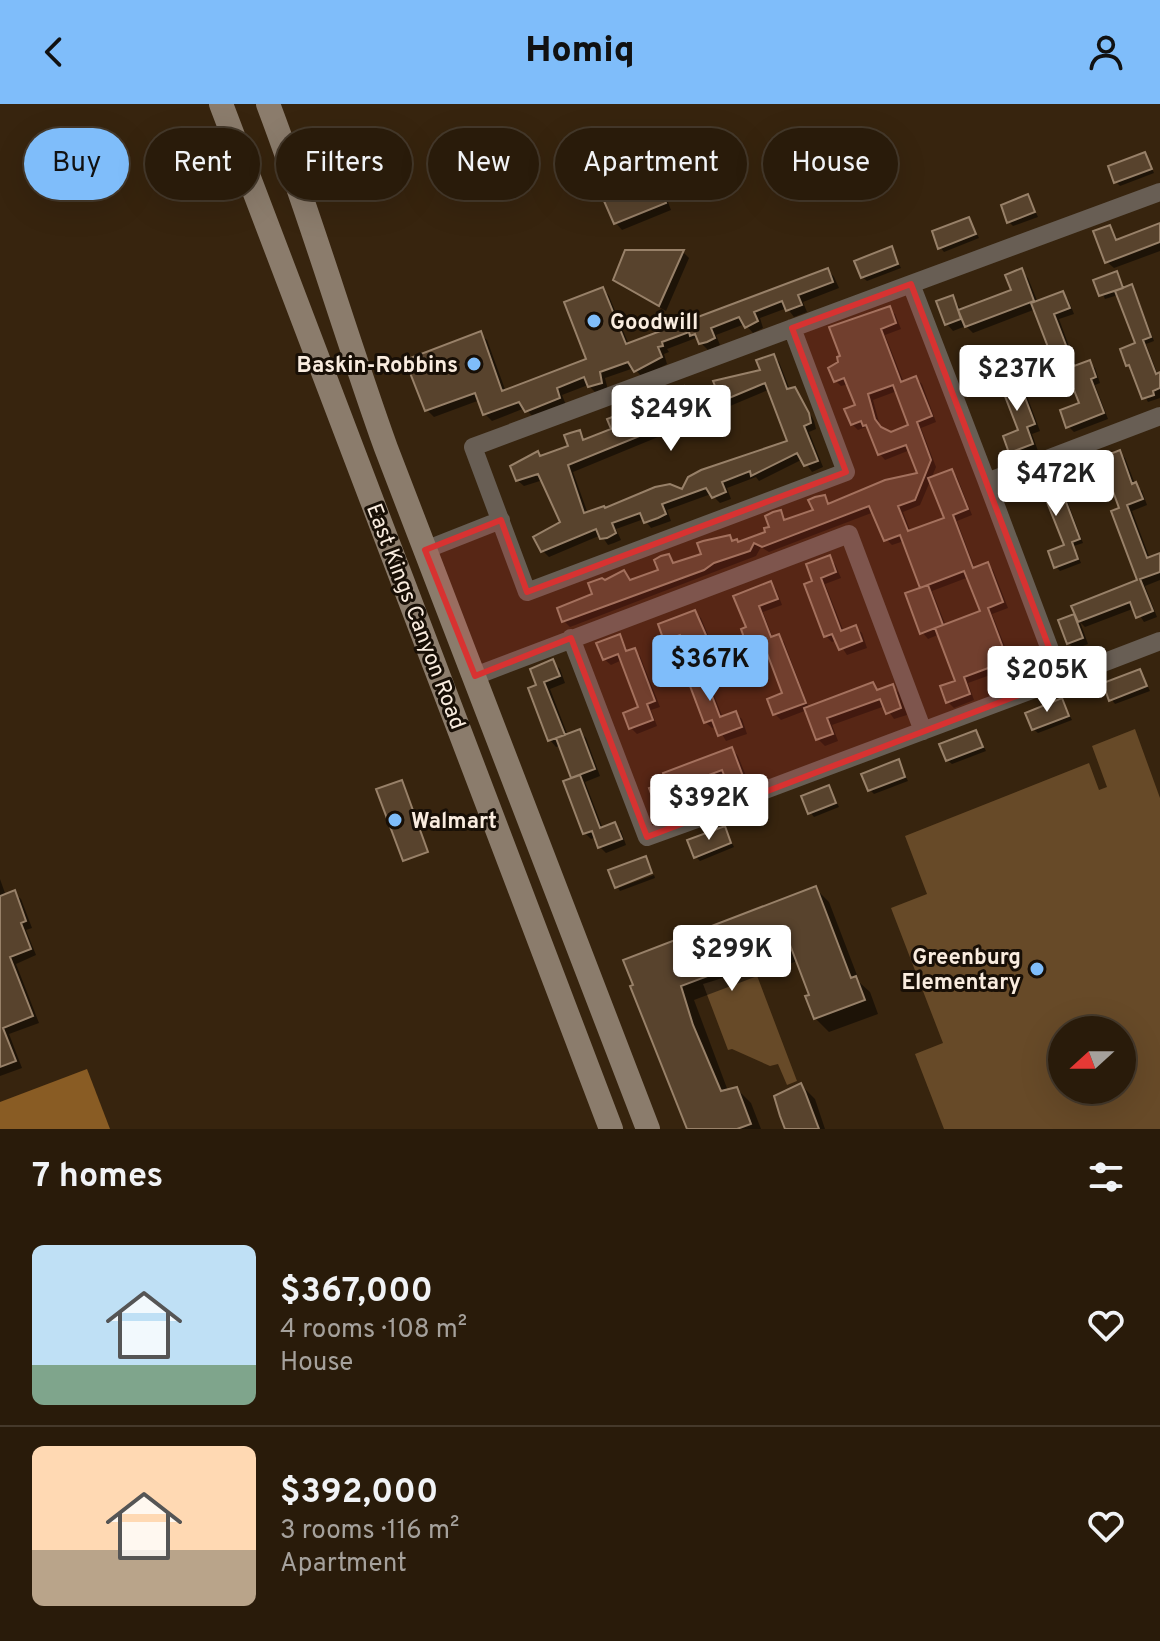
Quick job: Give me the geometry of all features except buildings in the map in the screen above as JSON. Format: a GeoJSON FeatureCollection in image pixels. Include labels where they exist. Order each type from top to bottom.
{"type":"FeatureCollection","features":[{"type":"Feature","properties":{"kind":"main road","name":"East Kings Canyon Road"},"geometry":{"type":"LineString","coordinates":[[221,104],[611,1129]]}},
{"type":"Feature","properties":{"kind":"main road","name":"East Kings Canyon Road"},"geometry":{"type":"LineString","coordinates":[[268,104],[309,214],[350,349],[648,1129]]}},
{"type":"Feature","properties":{"kind":"street"},"geometry":{"type":"LineString","coordinates":[[792,328],[846,472],[527,592],[473,447],[792,328],[1160,192]]}},
{"type":"Feature","properties":{"kind":"street"},"geometry":{"type":"LineString","coordinates":[[911,284],[1061,679]]}},
{"type":"Feature","properties":{"kind":"street"},"geometry":{"type":"LineString","coordinates":[[987,482],[1160,416]]}},
{"type":"Feature","properties":{"kind":"street"},"geometry":{"type":"LineString","coordinates":[[425,550],[501,520]]}},
{"type":"Feature","properties":{"kind":"street"},"geometry":{"type":"LineString","coordinates":[[475,676],[849,534],[923,731]]}},
{"type":"Feature","properties":{"kind":"street"},"geometry":{"type":"LineString","coordinates":[[571,638],[647,837],[1160,641]]}},
{"type":"Feature","properties":{"kind":"highlighted area"},"geometry":{"type":"Polygon","coordinates":[[[911,284],[1061,679],[647,837],[571,638],[475,676],[425,550],[501,520],[527,592],[846,472],[792,328],[911,284]]]}},
{"type":"Feature","properties":{"kind":"shaded area","name":"Greenburg Elementary"},"geometry":{"type":"Polygon","coordinates":[[[1135,729],[1160,798],[1160,1129],[944,1129],[915,1054],[943,1043],[891,908],[927,894],[905,836],[1089,763],[1099,790],[1107,787],[1092,746],[1135,729]]]}},
{"type":"Feature","properties":{"kind":"shaded area"},"geometry":{"type":"Polygon","coordinates":[[[753,965],[797,1081],[787,1085],[778,1064],[770,1066],[728,1050],[703,984],[753,965]]]}},
{"type":"Feature","properties":{"kind":"shaded area"},"geometry":{"type":"Polygon","coordinates":[[[87,1069],[110,1129],[0,1129],[0,1102],[87,1069]]]}},
{"type":"Feature","properties":{"kind":"place","name":"Goodwill"},"geometry":{"type":"Point","coordinates":[594,321]}},
{"type":"Feature","properties":{"kind":"place","name":"Baskin-Robbins"},"geometry":{"type":"Point","coordinates":[474,364]}},
{"type":"Feature","properties":{"kind":"place","name":"Walmart"},"geometry":{"type":"Point","coordinates":[395,820]}},
{"type":"Feature","properties":{"kind":"place","name":"Greenburg Elementary"},"geometry":{"type":"Point","coordinates":[1037,969]}}]}
